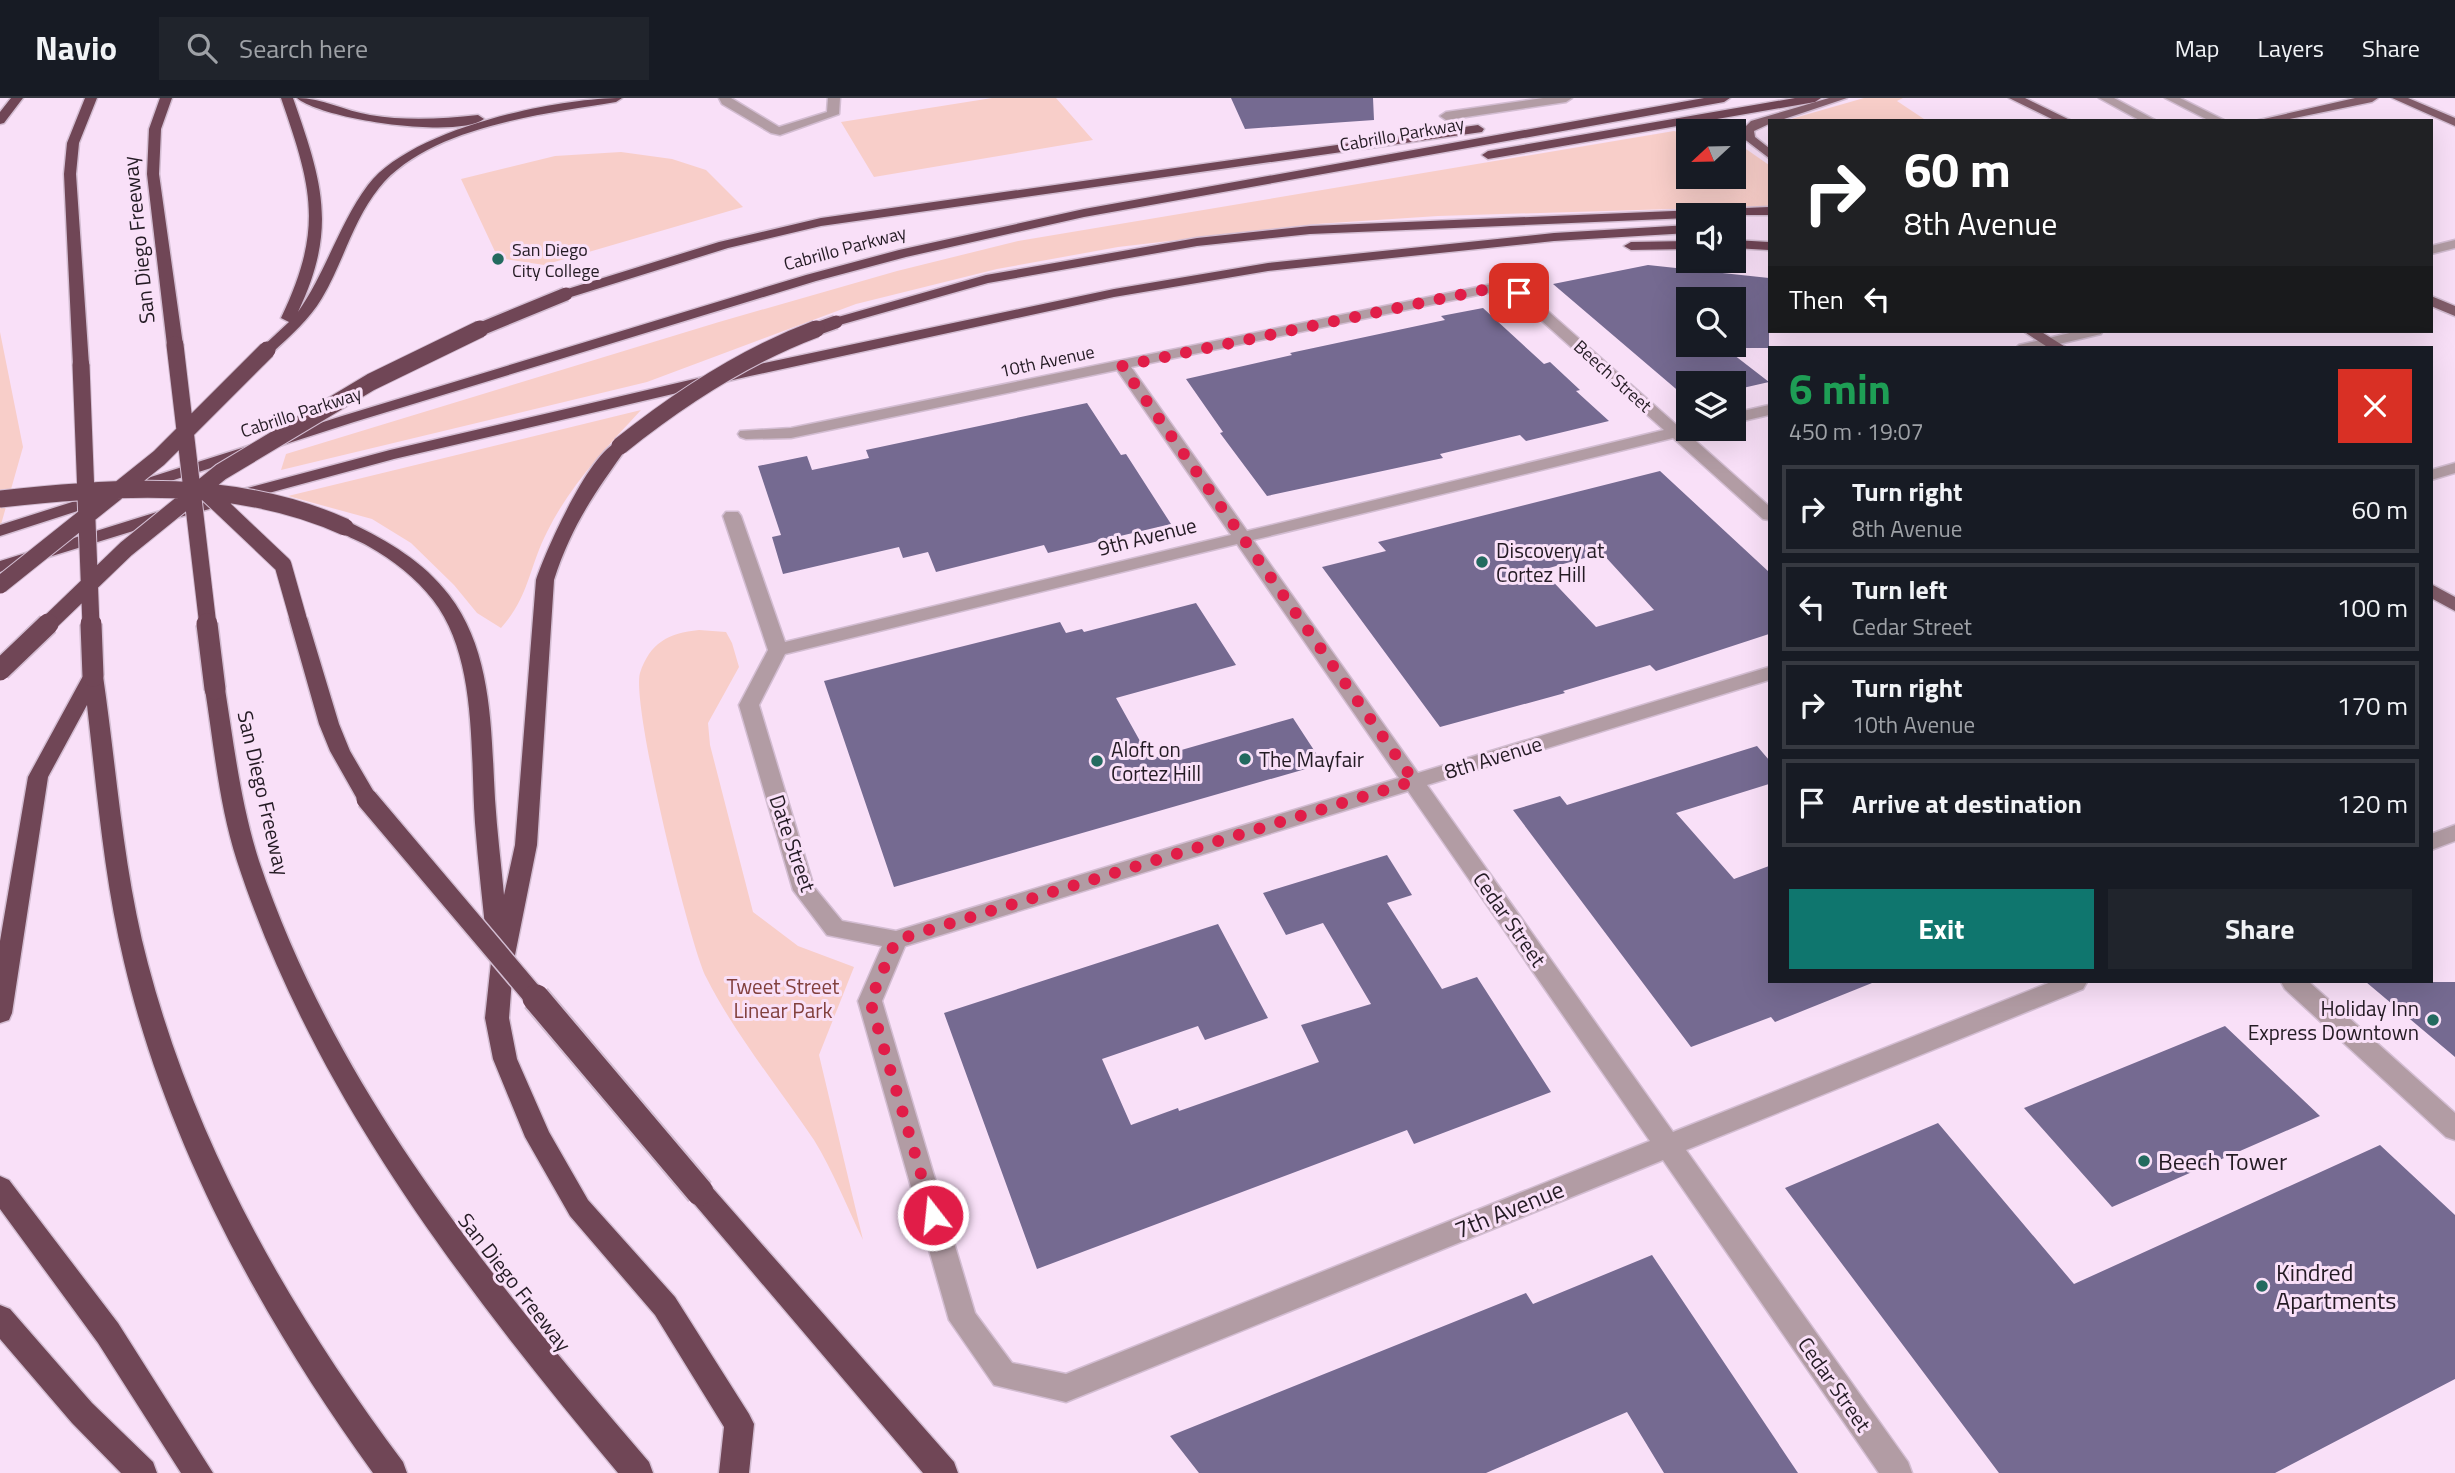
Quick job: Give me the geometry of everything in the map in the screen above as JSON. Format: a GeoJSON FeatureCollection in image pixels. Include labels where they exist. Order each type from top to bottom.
{"type":"FeatureCollection","features":[{"type":"Feature","properties":{"kind":"highway"},"geometry":{"type":"LineString","coordinates":[[0,120],[17,98]]}},
{"type":"Feature","properties":{"kind":"highway"},"geometry":{"type":"LineString","coordinates":[[91,98],[73,143],[70,174],[81,365],[93,677],[123,903],[147,1002],[188,1125],[247,1244],[313,1362],[392,1473]]}},
{"type":"Feature","properties":{"kind":"highway","name":"San Diego Freeway"},"geometry":{"type":"LineString","coordinates":[[166,98],[155,130],[153,174],[215,689],[228,773],[248,860],[288,968],[338,1070],[428,1212],[535,1353],[638,1473]]}},
{"type":"Feature","properties":{"kind":"highway"},"geometry":{"type":"LineString","coordinates":[[272,345],[296,303],[317,220],[312,180],[287,98]]}},
{"type":"Feature","properties":{"kind":"highway"},"geometry":{"type":"LineString","coordinates":[[303,98],[342,114],[405,122],[476,119],[617,98]]}},
{"type":"Feature","properties":{"kind":"highway","name":"Cabrillo Parkway"},"geometry":{"type":"LineString","coordinates":[[0,531],[348,419],[811,278],[944,243],[1084,213],[1724,98]]}},
{"type":"Feature","properties":{"kind":"highway"},"geometry":{"type":"LineString","coordinates":[[1468,158],[1815,98]]}},
{"type":"Feature","properties":{"kind":"highway"},"geometry":{"type":"LineString","coordinates":[[0,585],[159,458],[304,314],[362,205],[376,184],[392,169],[421,151],[471,130],[584,104]]}},
{"type":"Feature","properties":{"kind":"highway"},"geometry":{"type":"LineString","coordinates":[[0,670],[126,550],[222,472],[371,382],[493,323],[566,294],[724,244],[874,213],[1440,133],[1690,104]]}},
{"type":"Feature","properties":{"kind":"highway"},"geometry":{"type":"LineString","coordinates":[[1084,213],[1252,193],[1427,165]]}},
{"type":"Feature","properties":{"kind":"highway"},"geometry":{"type":"LineString","coordinates":[[734,1473],[739,1424],[665,1307],[579,1208],[538,1136],[505,1059],[497,1018],[501,965],[526,845],[545,580],[554,548],[572,510],[594,477],[620,446],[667,408],[722,372],[773,347],[836,322],[986,279],[1196,242],[1310,230],[1768,211]]}},
{"type":"Feature","properties":{"kind":"highway"},"geometry":{"type":"LineString","coordinates":[[1746,225],[1768,222]]}},
{"type":"Feature","properties":{"kind":"highway"},"geometry":{"type":"LineString","coordinates":[[0,567],[163,516],[378,458],[750,371],[1114,293],[1268,267],[1554,237],[1676,230]]}},
{"type":"Feature","properties":{"kind":"highway"},"geometry":{"type":"LineString","coordinates":[[1398,254],[1676,245]]}},
{"type":"Feature","properties":{"kind":"highway"},"geometry":{"type":"LineString","coordinates":[[1746,245],[1768,246]]}},
{"type":"Feature","properties":{"kind":"highway"},"geometry":{"type":"LineString","coordinates":[[191,478],[282,565],[329,724],[340,751],[367,799],[700,1192],[943,1473]]}},
{"type":"Feature","properties":{"kind":"highway"},"geometry":{"type":"LineString","coordinates":[[0,499],[64,491],[159,489],[276,501],[345,527],[379,544],[415,569],[444,601],[464,642],[478,720],[501,965]]}},
{"type":"Feature","properties":{"kind":"highway"},"geometry":{"type":"LineString","coordinates":[[0,1013],[38,777],[93,677]]}},
{"type":"Feature","properties":{"kind":"highway"},"geometry":{"type":"LineString","coordinates":[[0,1188],[108,1333],[198,1473]]}},
{"type":"Feature","properties":{"kind":"highway"},"geometry":{"type":"LineString","coordinates":[[0,1318],[82,1413],[142,1473]]}},
{"type":"Feature","properties":{"kind":"highway"},"geometry":{"type":"LineString","coordinates":[[82,1413],[122,1473]]}},
{"type":"Feature","properties":{"kind":"main road"},"geometry":{"type":"LineString","coordinates":[[1770,119],[1841,98]]}},
{"type":"Feature","properties":{"kind":"main road"},"geometry":{"type":"LineString","coordinates":[[2015,98],[2062,119]]}},
{"type":"Feature","properties":{"kind":"main road"},"geometry":{"type":"LineString","coordinates":[[2038,98],[2075,119]]}},
{"type":"Feature","properties":{"kind":"main road"},"geometry":{"type":"LineString","coordinates":[[2271,119],[2372,98]]}},
{"type":"Feature","properties":{"kind":"main road"},"geometry":{"type":"LineString","coordinates":[[2398,98],[2455,122]]}},
{"type":"Feature","properties":{"kind":"main road"},"geometry":{"type":"LineString","coordinates":[[1768,120],[1748,130],[1749,138],[1768,153]]}},
{"type":"Feature","properties":{"kind":"main road"},"geometry":{"type":"LineString","coordinates":[[2433,301],[2455,312]]}},
{"type":"Feature","properties":{"kind":"main road"},"geometry":{"type":"LineString","coordinates":[[2033,333],[2054,345]]}},
{"type":"Feature","properties":{"kind":"main road"},"geometry":{"type":"LineString","coordinates":[[2433,591],[2455,605]]}},
{"type":"Feature","properties":{"kind":"street"},"geometry":{"type":"LineString","coordinates":[[725,98],[726,102],[780,131],[833,114],[834,98]]}},
{"type":"Feature","properties":{"kind":"street"},"geometry":{"type":"LineString","coordinates":[[1446,116],[1566,98]]}},
{"type":"Feature","properties":{"kind":"street"},"geometry":{"type":"LineString","coordinates":[[2105,98],[2147,119]]}},
{"type":"Feature","properties":{"kind":"street"},"geometry":{"type":"LineString","coordinates":[[2171,98],[2216,119]]}},
{"type":"Feature","properties":{"kind":"street"},"geometry":{"type":"LineString","coordinates":[[2433,250],[2455,244]]}},
{"type":"Feature","properties":{"kind":"street","name":"10th Avenue"},"geometry":{"type":"LineString","coordinates":[[746,434],[791,433],[1497,287],[1519,293]]}},
{"type":"Feature","properties":{"kind":"street","name":"Beech Street"},"geometry":{"type":"LineString","coordinates":[[1519,293],[1676,424]]}},
{"type":"Feature","properties":{"kind":"street"},"geometry":{"type":"LineString","coordinates":[[2054,345],[2090,333]]}},
{"type":"Feature","properties":{"kind":"street","name":"Cedar Street"},"geometry":{"type":"LineString","coordinates":[[1122,366],[1897,1473]]}},
{"type":"Feature","properties":{"kind":"street"},"geometry":{"type":"LineString","coordinates":[[1746,415],[1768,410]]}},
{"type":"Feature","properties":{"kind":"street","name":"9th Avenue"},"geometry":{"type":"LineString","coordinates":[[778,650],[1676,432]]}},
{"type":"Feature","properties":{"kind":"street","name":"Beech Street"},"geometry":{"type":"LineString","coordinates":[[1694,441],[1768,514]]}},
{"type":"Feature","properties":{"kind":"street"},"geometry":{"type":"LineString","coordinates":[[2433,474],[2455,467]]}},
{"type":"Feature","properties":{"kind":"street"},"geometry":{"type":"LineString","coordinates":[[732,516],[778,650]]}},
{"type":"Feature","properties":{"kind":"street","name":"Date Street"},"geometry":{"type":"LineString","coordinates":[[778,650],[749,705],[804,890],[835,929],[896,940]]}},
{"type":"Feature","properties":{"kind":"street","name":"8th Avenue"},"geometry":{"type":"LineString","coordinates":[[896,940],[1768,673]]}},
{"type":"Feature","properties":{"kind":"street"},"geometry":{"type":"LineString","coordinates":[[2433,841],[2455,833]]}},
{"type":"Feature","properties":{"kind":"street","name":"7th Avenue"},"geometry":{"type":"LineString","coordinates":[[896,940],[870,1001],[963,1320],[1004,1375],[1066,1388],[2073,983]]}},
{"type":"Feature","properties":{"kind":"street"},"geometry":{"type":"LineString","coordinates":[[2294,983],[2455,1129]]}},
{"type":"Feature","properties":{"kind":"green space"},"geometry":{"type":"Polygon","coordinates":[[[992,98],[1056,98],[1093,140],[874,177],[841,122],[992,98]]]}},
{"type":"Feature","properties":{"kind":"green space"},"geometry":{"type":"Polygon","coordinates":[[[1864,98],[1903,98],[1897,101],[1924,119],[1791,119],[1864,98]]]}},
{"type":"Feature","properties":{"kind":"green space"},"geometry":{"type":"Polygon","coordinates":[[[1674,131],[1676,189],[1746,189],[1746,149],[1768,164],[1768,206],[1746,207],[1746,203],[1676,203],[1676,209],[1438,216],[1316,224],[1118,247],[997,269],[856,304],[647,382],[281,470],[286,454],[719,322],[897,271],[1018,241],[1674,131]]]}},
{"type":"Feature","properties":{"kind":"green space"},"geometry":{"type":"Polygon","coordinates":[[[621,152],[672,159],[706,170],[743,207],[544,265],[498,258],[461,179],[555,156],[621,152]]]}},
{"type":"Feature","properties":{"kind":"green space"},"geometry":{"type":"Polygon","coordinates":[[[0,332],[23,447],[0,528],[0,332]]]}},
{"type":"Feature","properties":{"kind":"green space"},"geometry":{"type":"Polygon","coordinates":[[[641,410],[566,498],[541,545],[517,605],[501,628],[477,613],[454,585],[411,543],[372,519],[288,496],[641,410]]]}},
{"type":"Feature","properties":{"kind":"green space","name":"Tweet Street Linear Park"},"geometry":{"type":"Polygon","coordinates":[[[699,630],[726,632],[739,667],[708,723],[710,745],[753,912],[798,946],[854,967],[819,1055],[863,1240],[814,1140],[717,998],[706,977],[687,919],[652,774],[644,729],[640,673],[649,654],[662,641],[678,634],[699,630]]]}},
{"type":"Feature","properties":{"kind":"building"},"geometry":{"type":"Polygon","coordinates":[[[1231,98],[1373,98],[1374,120],[1245,129],[1231,98]]]}},
{"type":"Feature","properties":{"kind":"building"},"geometry":{"type":"Polygon","coordinates":[[[1648,265],[1676,268],[1676,273],[1722,273],[1768,278],[1768,348],[1746,348],[1746,287],[1676,287],[1676,357],[1737,357],[1768,382],[1746,387],[1746,371],[1676,371],[1676,389],[1553,284],[1648,265]]]}},
{"type":"Feature","properties":{"kind":"building"},"geometry":{"type":"Polygon","coordinates":[[[1483,308],[1544,364],[1550,362],[1580,390],[1576,391],[1609,421],[1526,441],[1520,435],[1440,454],[1443,458],[1267,496],[1220,433],[1223,432],[1186,379],[1292,355],[1290,353],[1445,320],[1441,316],[1483,308]]]}},
{"type":"Feature","properties":{"kind":"building"},"geometry":{"type":"Polygon","coordinates":[[[1087,403],[1121,455],[1126,454],[1171,524],[1048,553],[1044,545],[936,572],[928,552],[903,558],[899,547],[783,574],[772,537],[781,535],[758,466],[807,456],[812,470],[869,458],[866,450],[1087,403]]]}},
{"type":"Feature","properties":{"kind":"building"},"geometry":{"type":"Polygon","coordinates":[[[1660,471],[1768,571],[1768,634],[1656,671],[1650,665],[1563,691],[1565,693],[1440,727],[1322,567],[1386,551],[1378,542],[1660,471]],[[1602,553],[1542,570],[1596,627],[1654,610],[1602,553]]]}},
{"type":"Feature","properties":{"kind":"building","name":"Aloft on Cortez Hill"},"geometry":{"type":"Polygon","coordinates":[[[1196,603],[1236,665],[1116,698],[1150,759],[1293,718],[1323,764],[894,887],[824,681],[1060,622],[1066,633],[1082,629],[1084,632],[1196,603]]]}},
{"type":"Feature","properties":{"kind":"building"},"geometry":{"type":"Polygon","coordinates":[[[1757,746],[1768,759],[1768,784],[1676,813],[1734,879],[1768,866],[1768,983],[1872,983],[1775,1022],[1771,1017],[1691,1047],[1513,810],[1560,796],[1567,805],[1757,746]]]}},
{"type":"Feature","properties":{"kind":"building"},"geometry":{"type":"Polygon","coordinates":[[[1387,855],[1412,895],[1387,903],[1442,989],[1477,977],[1551,1092],[1414,1144],[1407,1130],[1037,1269],[944,1013],[1218,924],[1268,1018],[1205,1040],[1198,1026],[1102,1059],[1131,1125],[1319,1062],[1301,1025],[1371,1004],[1323,923],[1286,935],[1263,893],[1387,855]]]}},
{"type":"Feature","properties":{"kind":"building","name":"Holiday Inn Express Downtown"},"geometry":{"type":"Polygon","coordinates":[[[2455,982],[2455,1057],[2367,983],[2455,982]]]}},
{"type":"Feature","properties":{"kind":"building","name":"Beech Tower"},"geometry":{"type":"Polygon","coordinates":[[[2225,1026],[2320,1116],[2112,1207],[2024,1108],[2225,1026]]]}},
{"type":"Feature","properties":{"kind":"building","name":"Kindred Apartments"},"geometry":{"type":"Polygon","coordinates":[[[1938,1123],[2074,1284],[2380,1145],[2455,1215],[2455,1379],[2275,1473],[1999,1473],[1785,1188],[1938,1123]]]}},
{"type":"Feature","properties":{"kind":"building"},"geometry":{"type":"Polygon","coordinates":[[[1652,1255],[1798,1473],[1664,1473],[1627,1412],[1486,1473],[1199,1473],[1170,1436],[1526,1293],[1533,1304],[1652,1255]]]}},
{"type":"Feature","properties":{"kind":"place","name":"San Diego City College"},"geometry":{"type":"Point","coordinates":[498,259]}},
{"type":"Feature","properties":{"kind":"place","name":"Discovery at Cortez Hill"},"geometry":{"type":"Point","coordinates":[1482,562]}},
{"type":"Feature","properties":{"kind":"place","name":"The Mayfair"},"geometry":{"type":"Point","coordinates":[1245,759]}},
{"type":"Feature","properties":{"kind":"place","name":"Aloft on Cortez Hill"},"geometry":{"type":"Point","coordinates":[1097,761]}},
{"type":"Feature","properties":{"kind":"place","name":"Holiday Inn Express Downtown"},"geometry":{"type":"Point","coordinates":[2433,1020]}},
{"type":"Feature","properties":{"kind":"place","name":"Beech Tower"},"geometry":{"type":"Point","coordinates":[2144,1161]}},
{"type":"Feature","properties":{"kind":"place","name":"Kindred Apartments"},"geometry":{"type":"Point","coordinates":[2262,1286]}},
{"type":"Feature","properties":{"kind":"route"},"geometry":{"type":"LineString","coordinates":[[933,1215],[870,1001],[896,940],[1414,781],[1122,366],[1497,287],[1519,293]]}}]}
